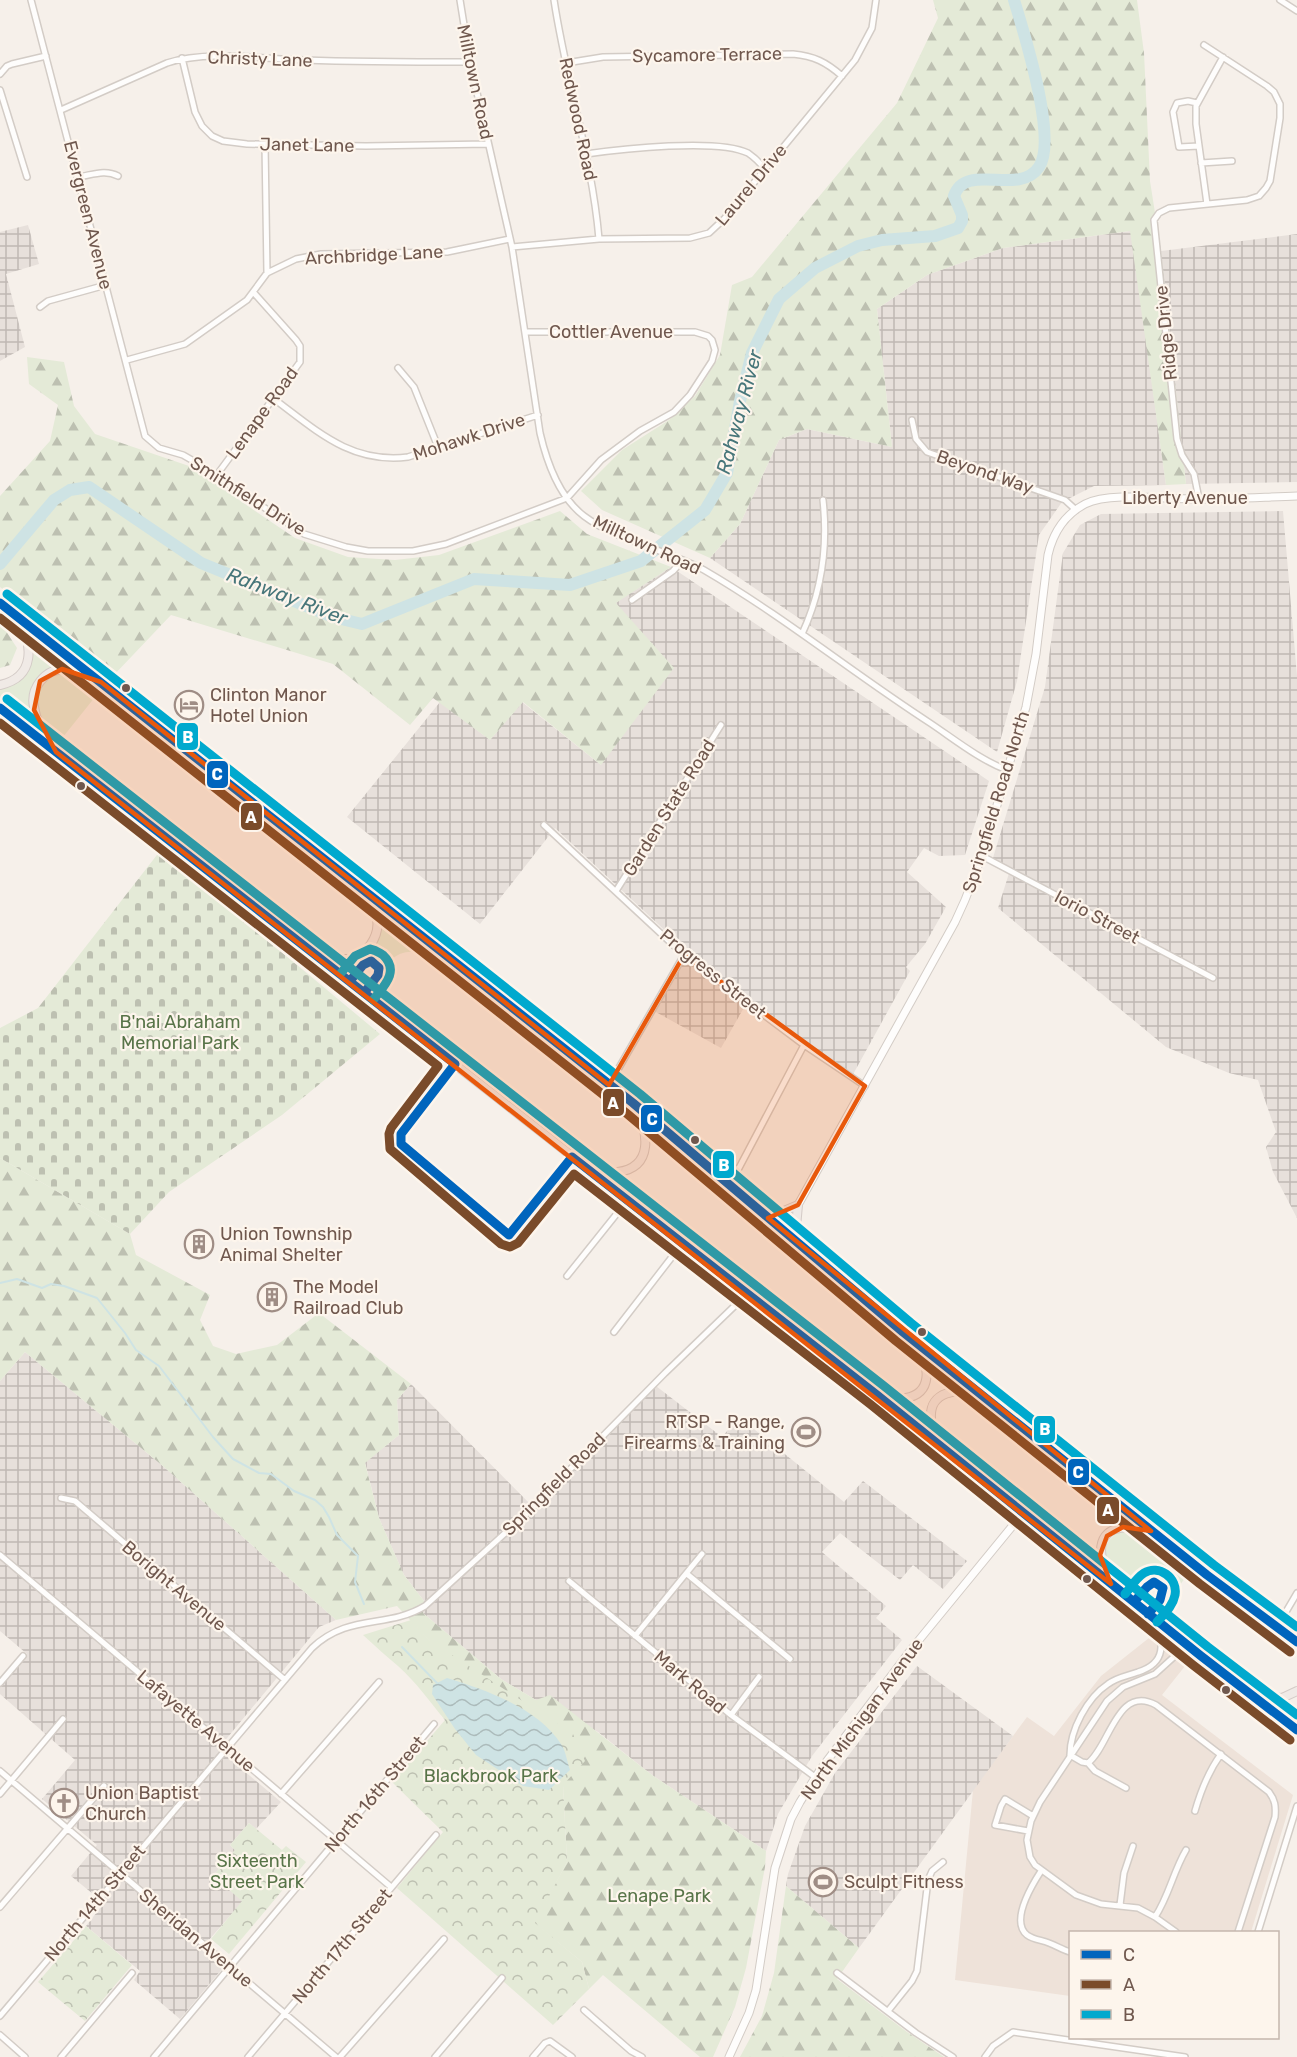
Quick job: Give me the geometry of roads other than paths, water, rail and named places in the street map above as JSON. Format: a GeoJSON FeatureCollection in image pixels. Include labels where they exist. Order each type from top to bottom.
{"type":"FeatureCollection","features":[{"type":"Feature","properties":{"kind":"highway"},"geometry":{"type":"LineString","coordinates":[[0,603],[361,888],[448,952],[633,1103],[915,1342],[1151,1531],[1297,1642]]}},
{"type":"Feature","properties":{"kind":"highway"},"geometry":{"type":"LineString","coordinates":[[0,685],[18,676],[29,659],[27,636],[16,614]]}},
{"type":"Feature","properties":{"kind":"highway"},"geometry":{"type":"LineString","coordinates":[[56,752],[36,715],[33,700],[38,685],[50,672],[62,669],[79,672],[101,682]]}},
{"type":"Feature","properties":{"kind":"highway"},"geometry":{"type":"LineString","coordinates":[[0,708],[877,1395],[1152,1617],[1297,1730]]}},
{"type":"Feature","properties":{"kind":"highway"},"geometry":{"type":"LineString","coordinates":[[312,952],[335,958],[349,958],[360,954],[370,945],[376,934],[378,921],[375,910],[361,888]]}},
{"type":"Feature","properties":{"kind":"highway"},"geometry":{"type":"LineString","coordinates":[[586,1168],[621,1171],[629,1168],[641,1157],[646,1145],[646,1132],[633,1103]]}},
{"type":"Feature","properties":{"kind":"highway"},"geometry":{"type":"LineString","coordinates":[[761,1213],[779,1214],[798,1205]]}},
{"type":"Feature","properties":{"kind":"highway"},"geometry":{"type":"LineString","coordinates":[[798,1205],[795,1227],[802,1248]]}},
{"type":"Feature","properties":{"kind":"highway"},"geometry":{"type":"LineString","coordinates":[[877,1395],[905,1398],[914,1396],[922,1388],[926,1380],[927,1368],[915,1342]]}},
{"type":"Feature","properties":{"kind":"highway"},"geometry":{"type":"LineString","coordinates":[[941,1446],[931,1420],[935,1402],[945,1393],[955,1390],[983,1396]]}},
{"type":"Feature","properties":{"kind":"highway"},"geometry":{"type":"LineString","coordinates":[[1111,1584],[1100,1555],[1101,1547],[1107,1536],[1112,1531],[1123,1527],[1151,1531]]}},
{"type":"Feature","properties":{"kind":"highway"},"geometry":{"type":"LineString","coordinates":[[1252,1695],[1282,1698],[1297,1691]]}},
{"type":"Feature","properties":{"kind":"street","name":"Evergreen Avenue"},"geometry":{"type":"LineString","coordinates":[[31,0],[127,360],[143,430]]}},
{"type":"Feature","properties":{"kind":"street","name":"Milltown Road"},"geometry":{"type":"LineString","coordinates":[[460,0],[470,62],[512,247],[545,456],[567,498],[583,516],[604,528],[702,570],[802,634],[917,715],[1007,770]]}},
{"type":"Feature","properties":{"kind":"street","name":"Redwood Road"},"geometry":{"type":"LineString","coordinates":[[554,0],[595,199],[599,239]]}},
{"type":"Feature","properties":{"kind":"street","name":"Laurel Drive"},"geometry":{"type":"LineString","coordinates":[[512,247],[599,239],[700,237],[709,233],[724,219],[842,76],[867,40],[874,19],[876,0]]}},
{"type":"Feature","properties":{"kind":"street"},"geometry":{"type":"LineString","coordinates":[[1280,0],[1297,11]]}},
{"type":"Feature","properties":{"kind":"street","name":"Ridge Drive"},"geometry":{"type":"LineString","coordinates":[[1199,499],[1194,474],[1182,455],[1177,439],[1154,220],[1159,213],[1168,208],[1247,200],[1259,196],[1269,181],[1280,118],[1280,104],[1274,92],[1204,45]]}},
{"type":"Feature","properties":{"kind":"street","name":"Sycamore Terrace"},"geometry":{"type":"LineString","coordinates":[[566,63],[603,57],[793,54],[816,58],[828,63],[842,76]]}},
{"type":"Feature","properties":{"kind":"street"},"geometry":{"type":"LineString","coordinates":[[0,74],[12,64],[46,56]]}},
{"type":"Feature","properties":{"kind":"street"},"geometry":{"type":"LineString","coordinates":[[1207,204],[1196,124],[1197,103],[1223,57]]}},
{"type":"Feature","properties":{"kind":"street","name":"Christy Lane"},"geometry":{"type":"LineString","coordinates":[[61,110],[182,58],[470,62]]}},
{"type":"Feature","properties":{"kind":"street","name":"Janet Lane"},"geometry":{"type":"LineString","coordinates":[[182,58],[195,112],[202,126],[212,136],[223,141],[366,146],[488,144]]}},
{"type":"Feature","properties":{"kind":"street"},"geometry":{"type":"LineString","coordinates":[[0,90],[27,177]]}},
{"type":"Feature","properties":{"kind":"street"},"geometry":{"type":"LineString","coordinates":[[1197,103],[1188,101],[1177,103],[1173,112],[1179,147],[1199,146]]}},
{"type":"Feature","properties":{"kind":"street"},"geometry":{"type":"LineString","coordinates":[[127,360],[184,344],[236,309],[254,293],[267,273],[265,144]]}},
{"type":"Feature","properties":{"kind":"street"},"geometry":{"type":"LineString","coordinates":[[586,154],[622,149],[722,147],[747,153],[765,169]]}},
{"type":"Feature","properties":{"kind":"street"},"geometry":{"type":"LineString","coordinates":[[1201,163],[1232,160]]}},
{"type":"Feature","properties":{"kind":"street"},"geometry":{"type":"LineString","coordinates":[[78,177],[104,172],[111,172],[118,176]]}},
{"type":"Feature","properties":{"kind":"street","name":"Archbridge Lane"},"geometry":{"type":"LineString","coordinates":[[267,273],[288,262],[313,255],[447,252],[510,239]]}},
{"type":"Feature","properties":{"kind":"street"},"geometry":{"type":"LineString","coordinates":[[40,307],[48,301],[106,285]]}},
{"type":"Feature","properties":{"kind":"street","name":"Lenape Road"},"geometry":{"type":"LineString","coordinates":[[216,476],[300,362],[300,346],[254,293]]}},
{"type":"Feature","properties":{"kind":"street","name":"Cottler Avenue"},"geometry":{"type":"LineString","coordinates":[[526,332],[695,332],[708,336],[715,350],[712,360],[690,395],[674,411],[640,431],[602,460],[567,498]]}},
{"type":"Feature","properties":{"kind":"street"},"geometry":{"type":"LineString","coordinates":[[398,368],[414,387],[438,447]]}},
{"type":"Feature","properties":{"kind":"street","name":"Mohawk Drive"},"geometry":{"type":"LineString","coordinates":[[274,399],[334,443],[363,455],[397,459],[538,415]]}},
{"type":"Feature","properties":{"kind":"street","name":"Beyond Way"},"geometry":{"type":"LineString","coordinates":[[912,420],[916,439],[927,452],[1065,500],[1076,510]]}},
{"type":"Feature","properties":{"kind":"street","name":"Smithfield Drive"},"geometry":{"type":"LineString","coordinates":[[143,430],[154,445],[190,459],[304,534],[368,551],[413,551],[446,544],[567,498]]}},
{"type":"Feature","properties":{"kind":"street","name":"Liberty Avenue"},"geometry":{"type":"LineString","coordinates":[[1076,510],[1087,503],[1105,498],[1297,497]]}},
{"type":"Feature","properties":{"kind":"street"},"geometry":{"type":"LineString","coordinates":[[802,634],[813,610],[820,583],[826,532],[823,500]]}},
{"type":"Feature","properties":{"kind":"street","name":"Springfield Road North"},"geometry":{"type":"LineString","coordinates":[[798,1205],[957,916],[982,856],[1029,694],[1050,545],[1060,526],[1076,510]]}},
{"type":"Feature","properties":{"kind":"street"},"geometry":{"type":"LineString","coordinates":[[633,600],[674,571],[682,561]]}},
{"type":"Feature","properties":{"kind":"street","name":"Garden State Road"},"geometry":{"type":"LineString","coordinates":[[616,891],[721,725]]}},
{"type":"Feature","properties":{"kind":"street","name":"Progress Street"},"geometry":{"type":"LineString","coordinates":[[544,825],[684,955],[804,1045],[865,1086]]}},
{"type":"Feature","properties":{"kind":"street","name":"Iorio Street"},"geometry":{"type":"LineString","coordinates":[[982,856],[1213,978]]}},
{"type":"Feature","properties":{"kind":"street"},"geometry":{"type":"LineString","coordinates":[[609,1085],[684,955]]}},
{"type":"Feature","properties":{"kind":"street"},"geometry":{"type":"LineString","coordinates":[[730,1185],[804,1045]]}},
{"type":"Feature","properties":{"kind":"street"},"geometry":{"type":"LineString","coordinates":[[401,1134],[455,1064]]}},
{"type":"Feature","properties":{"kind":"street"},"geometry":{"type":"LineString","coordinates":[[509,1235],[572,1157]]}},
{"type":"Feature","properties":{"kind":"street"},"geometry":{"type":"LineString","coordinates":[[567,1276],[627,1201]]}},
{"type":"Feature","properties":{"kind":"street"},"geometry":{"type":"LineString","coordinates":[[614,1332],[682,1244]]}},
{"type":"Feature","properties":{"kind":"street","name":"Springfield Road"},"geometry":{"type":"LineString","coordinates":[[336,1631],[406,1615],[432,1600],[524,1516],[747,1294]]}},
{"type":"Feature","properties":{"kind":"street","name":"Boright Avenue"},"geometry":{"type":"LineString","coordinates":[[61,1498],[75,1501],[285,1680]]}},
{"type":"Feature","properties":{"kind":"street","name":"North Michigan Avenue"},"geometry":{"type":"LineString","coordinates":[[729,2057],[741,2034],[756,1990],[775,1868],[791,1818],[815,1777],[910,1651],[1023,1512]]}},
{"type":"Feature","properties":{"kind":"street"},"geometry":{"type":"LineString","coordinates":[[635,1636],[702,1554]]}},
{"type":"Feature","properties":{"kind":"street","name":"Lafayette Avenue"},"geometry":{"type":"LineString","coordinates":[[0,1555],[392,1887]]}},
{"type":"Feature","properties":{"kind":"street"},"geometry":{"type":"LineString","coordinates":[[687,1574],[790,1659]]}},
{"type":"Feature","properties":{"kind":"street","name":"Mark Road"},"geometry":{"type":"LineString","coordinates":[[570,1581],[731,1715],[815,1777]]}},
{"type":"Feature","properties":{"kind":"street"},"geometry":{"type":"LineString","coordinates":[[1277,1627],[1297,1593]]}},
{"type":"Feature","properties":{"kind":"street"},"geometry":{"type":"LineString","coordinates":[[1070,1755],[1073,1734],[1090,1701],[1098,1692],[1120,1677],[1149,1667],[1159,1656],[1162,1646],[1161,1639],[1152,1617]]}},
{"type":"Feature","properties":{"kind":"street","name":"North 14th Street"},"geometry":{"type":"LineString","coordinates":[[0,2016],[312,1648],[336,1631]]}},
{"type":"Feature","properties":{"kind":"street"},"geometry":{"type":"LineString","coordinates":[[1175,1931],[1138,1908],[1085,1900],[1041,1871],[1030,1857],[1028,1831],[1033,1816],[1070,1755],[1080,1744],[1107,1701],[1123,1687],[1152,1677],[1176,1655],[1201,1656]]}},
{"type":"Feature","properties":{"kind":"street"},"geometry":{"type":"LineString","coordinates":[[0,1683],[23,1656]]}},
{"type":"Feature","properties":{"kind":"street"},"geometry":{"type":"LineString","coordinates":[[731,1715],[759,1677]]}},
{"type":"Feature","properties":{"kind":"street"},"geometry":{"type":"LineString","coordinates":[[281,1794],[379,1682]]}},
{"type":"Feature","properties":{"kind":"street"},"geometry":{"type":"LineString","coordinates":[[1088,1763],[1093,1759],[1120,1713],[1128,1704],[1136,1700],[1149,1701],[1269,1792],[1276,1808],[1238,1931]]}},
{"type":"Feature","properties":{"kind":"street"},"geometry":{"type":"LineString","coordinates":[[0,1794],[63,1719]]}},
{"type":"Feature","properties":{"kind":"street","name":"North 16th Street"},"geometry":{"type":"LineString","coordinates":[[154,2057],[434,1724]]}},
{"type":"Feature","properties":{"kind":"street"},"geometry":{"type":"LineString","coordinates":[[1196,1811],[1208,1775],[1221,1754]]}},
{"type":"Feature","properties":{"kind":"street"},"geometry":{"type":"LineString","coordinates":[[1070,1755],[1088,1763],[1095,1771],[1126,1788]]}},
{"type":"Feature","properties":{"kind":"street","name":"Sheridan Avenue"},"geometry":{"type":"LineString","coordinates":[[0,1772],[338,2057]]}},
{"type":"Feature","properties":{"kind":"street"},"geometry":{"type":"LineString","coordinates":[[0,1906],[104,1786]]}},
{"type":"Feature","properties":{"kind":"street"},"geometry":{"type":"LineString","coordinates":[[1028,1831],[995,1825],[997,1816],[1005,1799],[1033,1816]]}},
{"type":"Feature","properties":{"kind":"street"},"geometry":{"type":"LineString","coordinates":[[1258,1931],[1297,1806]]}},
{"type":"Feature","properties":{"kind":"street","name":"North 17th Street"},"geometry":{"type":"LineString","coordinates":[[248,2057],[435,1835]]}},
{"type":"Feature","properties":{"kind":"street"},"geometry":{"type":"LineString","coordinates":[[1120,1905],[1124,1873],[1133,1846]]}},
{"type":"Feature","properties":{"kind":"street"},"geometry":{"type":"LineString","coordinates":[[1155,1917],[1186,1850]]}},
{"type":"Feature","properties":{"kind":"street"},"geometry":{"type":"LineString","coordinates":[[888,2011],[915,1977],[928,1880],[932,1871],[943,1862]]}},
{"type":"Feature","properties":{"kind":"street"},"geometry":{"type":"LineString","coordinates":[[1041,1871],[1026,1896],[1022,1910],[1022,1927],[1024,1932],[1033,1939],[1069,1951]]}},
{"type":"Feature","properties":{"kind":"street"},"geometry":{"type":"LineString","coordinates":[[338,2057],[444,1939]]}},
{"type":"Feature","properties":{"kind":"street"},"geometry":{"type":"LineString","coordinates":[[61,2057],[132,1973]]}},
{"type":"Feature","properties":{"kind":"street"},"geometry":{"type":"LineString","coordinates":[[837,1973],[916,2033],[953,2057]]}},
{"type":"Feature","properties":{"kind":"street"},"geometry":{"type":"LineString","coordinates":[[435,2057],[502,1978]]}},
{"type":"Feature","properties":{"kind":"street"},"geometry":{"type":"LineString","coordinates":[[584,2010],[641,2057]]}},
{"type":"Feature","properties":{"kind":"street"},"geometry":{"type":"LineString","coordinates":[[985,2057],[993,2046],[1013,2032],[1185,2057]]}},
{"type":"Feature","properties":{"kind":"street"},"geometry":{"type":"LineString","coordinates":[[0,2035],[25,2057]]}},
{"type":"Feature","properties":{"kind":"street"},"geometry":{"type":"LineString","coordinates":[[532,2057],[545,2043],[550,2041],[572,2057]]}},
{"type":"Feature","properties":{"kind":"water"},"geometry":{"type":"Polygon","coordinates":[[[447,1678],[510,1702],[539,1720],[561,1744],[570,1770],[549,1790],[523,1786],[476,1755],[455,1729],[432,1694],[433,1685],[447,1678]]]}},
{"type":"Feature","properties":{"kind":"waterway","name":"Rahway River"},"geometry":{"type":"LineString","coordinates":[[0,564],[54,500],[70,490],[89,487],[201,563],[333,617],[362,624],[474,579],[570,585],[641,561],[705,510],[727,473],[740,401],[752,353],[779,299],[815,268],[858,246],[882,240],[935,236],[958,228],[962,215],[954,196],[960,186],[981,179],[1019,179],[1030,175],[1039,167],[1044,153],[1045,134],[1042,111],[1031,60],[1014,0]]}},
{"type":"Feature","properties":{"kind":"waterway"},"geometry":{"type":"LineString","coordinates":[[0,1283],[17,1279],[42,1288],[51,1284],[64,1286],[97,1298],[136,1350],[159,1366],[213,1437],[233,1459],[259,1473],[271,1474],[294,1491],[315,1500],[323,1507],[337,1535],[358,1556],[355,1582],[364,1604]]}},
{"type":"Feature","properties":{"kind":"waterway"},"geometry":{"type":"LineString","coordinates":[[402,1647],[437,1683]]}},
{"type":"Feature","properties":{"kind":"place","name":"Clinton Manor Hotel Union"},"geometry":{"type":"Point","coordinates":[189,705]}},
{"type":"Feature","properties":{"kind":"place","name":"Union Township Animal Shelter"},"geometry":{"type":"Point","coordinates":[199,1244]}},
{"type":"Feature","properties":{"kind":"place","name":"The Model Railroad Club"},"geometry":{"type":"Point","coordinates":[272,1297]}},
{"type":"Feature","properties":{"kind":"place","name":"RTSP - Range, Firearms & Training"},"geometry":{"type":"Point","coordinates":[806,1432]}},
{"type":"Feature","properties":{"kind":"place","name":"Union Baptist Church"},"geometry":{"type":"Point","coordinates":[64,1803]}},
{"type":"Feature","properties":{"kind":"place","name":"Sculpt Fitness"},"geometry":{"type":"Point","coordinates":[823,1882]}},
{"type":"Feature","properties":{"kind":"park label","name":"B'nai Abraham Memorial Park"},"geometry":{"type":"Point","coordinates":[180,1032]}},
{"type":"Feature","properties":{"kind":"park label","name":"Blackbrook Park"},"geometry":{"type":"Point","coordinates":[491,1776]}},
{"type":"Feature","properties":{"kind":"park label","name":"Sixteenth Street Park"},"geometry":{"type":"Point","coordinates":[257,1871]}},
{"type":"Feature","properties":{"kind":"park label","name":"Lenape Park"},"geometry":{"type":"Point","coordinates":[659,1896]}}]}
